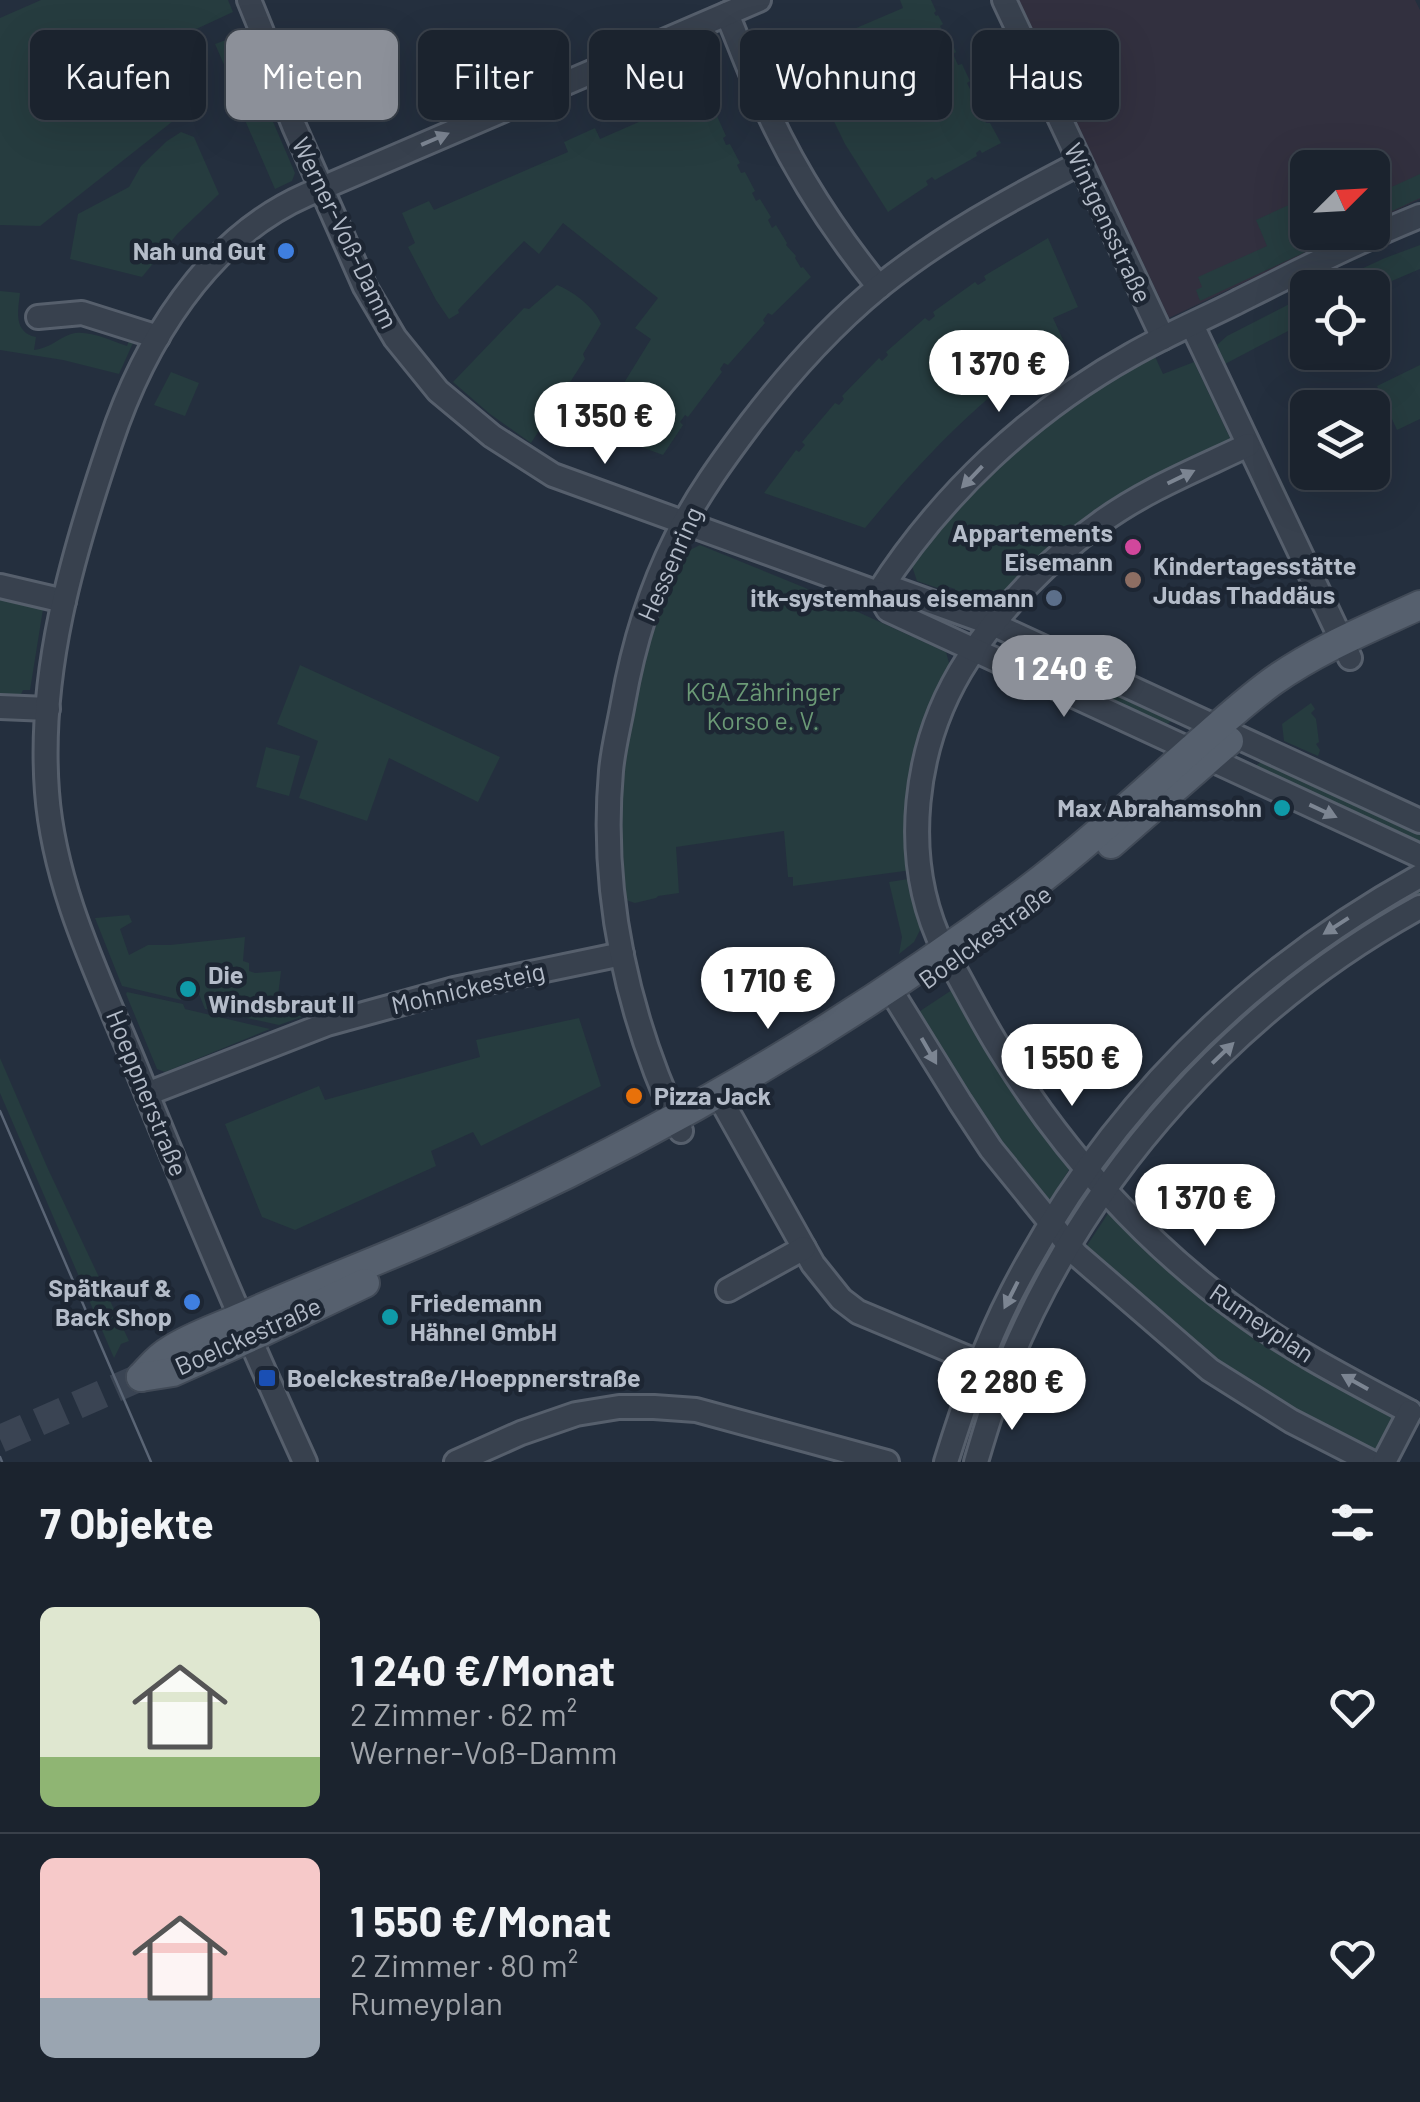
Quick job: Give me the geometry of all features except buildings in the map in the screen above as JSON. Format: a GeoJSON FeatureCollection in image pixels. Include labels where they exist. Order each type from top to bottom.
{"type":"FeatureCollection","features":[{"type":"Feature","properties":{"kind":"main road","name":"Boelckestraße"},"geometry":{"type":"LineString","coordinates":[[244,1328],[343,1272],[448,1230],[611,1152],[725,1107],[1085,864],[1118,826],[1226,731],[1420,605]]}},
{"type":"Feature","properties":{"kind":"main road","name":"Boelckestraße"},"geometry":{"type":"LineString","coordinates":[[1346,650],[1420,623]]}},
{"type":"Feature","properties":{"kind":"main road","name":"Boelckestraße"},"geometry":{"type":"LineString","coordinates":[[678,1125],[814,1038],[893,994]]}},
{"type":"Feature","properties":{"kind":"street","name":"Werner-Voß-Damm"},"geometry":{"type":"LineString","coordinates":[[249,0],[278,86],[382,318],[438,391],[492,436],[554,475],[878,593],[895,589],[995,625],[1420,821]]}},
{"type":"Feature","properties":{"kind":"street","name":"Hoeppnerstraße"},"geometry":{"type":"LineString","coordinates":[[305,1462],[244,1328],[147,1094],[79,928],[60,868],[47,791],[45,749],[52,657],[80,534],[116,426],[158,336],[196,282],[267,214],[759,0]]}},
{"type":"Feature","properties":{"kind":"street","name":"Wintgensstraße"},"geometry":{"type":"LineString","coordinates":[[1004,0],[1163,338]]}},
{"type":"Feature","properties":{"kind":"street"},"geometry":{"type":"LineString","coordinates":[[727,14],[760,95],[818,206],[879,287]]}},
{"type":"Feature","properties":{"kind":"street","name":"Hessenring"},"geometry":{"type":"LineString","coordinates":[[678,1125],[642,1032],[622,954],[611,882],[612,768],[636,644],[648,604],[685,522],[725,458],[770,397],[822,340],[879,287],[953,234],[1080,163]]}},
{"type":"Feature","properties":{"kind":"street"},"geometry":{"type":"LineString","coordinates":[[878,593],[921,533],[1001,447],[1082,386],[1163,338],[1340,250],[1420,216]]}},
{"type":"Feature","properties":{"kind":"street"},"geometry":{"type":"LineString","coordinates":[[38,317],[82,313],[158,336]]}},
{"type":"Feature","properties":{"kind":"street"},"geometry":{"type":"LineString","coordinates":[[1192,325],[1346,650]]}},
{"type":"Feature","properties":{"kind":"street","name":"Rumeyplan"},"geometry":{"type":"LineString","coordinates":[[1248,445],[1162,486],[1099,523],[1031,581],[975,650],[935,728],[920,782],[917,836],[924,895],[936,933],[1020,1081],[1061,1139],[1105,1190],[1173,1256],[1237,1310],[1301,1352],[1415,1409]]}},
{"type":"Feature","properties":{"kind":"street"},"geometry":{"type":"LineString","coordinates":[[0,586],[64,601]]}},
{"type":"Feature","properties":{"kind":"street","name":"Werner-Voß-Damm"},"geometry":{"type":"LineString","coordinates":[[878,593],[888,610],[1420,856]]}},
{"type":"Feature","properties":{"kind":"street"},"geometry":{"type":"LineString","coordinates":[[0,707],[48,709]]}},
{"type":"Feature","properties":{"kind":"street"},"geometry":{"type":"LineString","coordinates":[[946,1462],[980,1363],[1011,1294],[1086,1169],[1133,1108],[1188,1048],[1302,949],[1420,876]]}},
{"type":"Feature","properties":{"kind":"street"},"geometry":{"type":"LineString","coordinates":[[976,1462],[1005,1374],[1069,1246],[1105,1190],[1180,1096],[1246,1031],[1318,971],[1420,907]]}},
{"type":"Feature","properties":{"kind":"street","name":"Mohnickesteig"},"geometry":{"type":"LineString","coordinates":[[147,1094],[327,1024],[462,987],[622,954]]}},
{"type":"Feature","properties":{"kind":"street"},"geometry":{"type":"LineString","coordinates":[[893,994],[991,1149],[1069,1246],[1204,1366],[1291,1421],[1371,1462]]}},
{"type":"Feature","properties":{"kind":"street"},"geometry":{"type":"LineString","coordinates":[[725,1107],[804,1248],[834,1291],[858,1312],[1005,1374]]}},
{"type":"Feature","properties":{"kind":"street"},"geometry":{"type":"LineString","coordinates":[[728,1290],[804,1248]]}},
{"type":"Feature","properties":{"kind":"street"},"geometry":{"type":"LineString","coordinates":[[456,1462],[566,1417],[602,1409],[654,1407],[696,1410],[888,1462]]}},
{"type":"Feature","properties":{"kind":"street"},"geometry":{"type":"LineString","coordinates":[[1384,1462],[1415,1409]]}},
{"type":"Feature","properties":{"kind":"shaded area"},"geometry":{"type":"Polygon","coordinates":[[[1019,0],[1415,0],[1420,10],[1420,199],[1390,213],[1390,150],[1290,150],[1290,250],[1313,250],[1169,318],[1076,120],[1119,120],[1119,30],[1033,30],[1019,0]]]}},
{"type":"Feature","properties":{"kind":"green space"},"geometry":{"type":"Polygon","coordinates":[[[41,0],[228,0],[233,12],[194,30],[30,30],[30,120],[173,121],[40,226],[0,225],[0,18],[41,0]]]}},
{"type":"Feature","properties":{"kind":"green space"},"geometry":{"type":"Polygon","coordinates":[[[900,0],[931,0],[934,13],[943,24],[942,30],[852,30],[903,8],[900,0]]]}},
{"type":"Feature","properties":{"kind":"green space"},"geometry":{"type":"Polygon","coordinates":[[[226,40],[226,69],[215,44],[226,40]]]}},
{"type":"Feature","properties":{"kind":"green space"},"geometry":{"type":"Polygon","coordinates":[[[952,44],[958,65],[962,64],[970,81],[967,83],[972,93],[972,120],[990,123],[1001,143],[982,153],[980,150],[977,156],[935,180],[932,177],[926,181],[928,185],[888,212],[833,120],[952,120],[952,44]]]}},
{"type":"Feature","properties":{"kind":"green space"},"geometry":{"type":"Polygon","coordinates":[[[245,120],[272,120],[295,173],[292,181],[275,189],[245,120]]]}},
{"type":"Feature","properties":{"kind":"green space"},"geometry":{"type":"Polygon","coordinates":[[[643,120],[719,120],[726,145],[730,144],[741,173],[745,172],[756,201],[760,199],[771,217],[768,220],[772,228],[776,225],[801,268],[811,277],[772,315],[768,313],[765,323],[728,365],[724,363],[722,372],[680,422],[683,425],[663,455],[595,430],[651,339],[635,328],[658,298],[563,223],[539,254],[524,241],[459,313],[449,319],[408,247],[415,243],[402,213],[429,201],[434,210],[568,152],[564,142],[595,128],[600,139],[643,120]]]}},
{"type":"Feature","properties":{"kind":"green space"},"geometry":{"type":"Polygon","coordinates":[[[181,132],[194,137],[219,194],[178,233],[142,277],[70,259],[78,214],[129,187],[141,166],[181,132]]]}},
{"type":"Feature","properties":{"kind":"green space"},"geometry":{"type":"Polygon","coordinates":[[[1420,174],[1420,198],[1390,212],[1390,188],[1420,174]]]}},
{"type":"Feature","properties":{"kind":"green space"},"geometry":{"type":"Polygon","coordinates":[[[1290,204],[1290,250],[1310,250],[1200,301],[1196,290],[1202,287],[1198,277],[1267,246],[1256,220],[1290,204]]]}},
{"type":"Feature","properties":{"kind":"green space"},"geometry":{"type":"Polygon","coordinates":[[[1048,238],[1078,307],[1053,318],[1063,340],[1007,382],[958,427],[865,528],[764,493],[835,403],[839,405],[842,396],[879,358],[882,361],[888,355],[886,352],[925,318],[929,321],[935,316],[933,312],[975,282],[978,285],[986,280],[984,276],[1048,238]]]}},
{"type":"Feature","properties":{"kind":"green space"},"geometry":{"type":"Polygon","coordinates":[[[1420,245],[1420,269],[1390,282],[1390,270],[1359,270],[1420,245]]]}},
{"type":"Feature","properties":{"kind":"green space"},"geometry":{"type":"Polygon","coordinates":[[[557,285],[583,301],[601,324],[583,354],[585,359],[531,443],[453,382],[524,308],[529,309],[557,285]]]}},
{"type":"Feature","properties":{"kind":"green space"},"geometry":{"type":"Polygon","coordinates":[[[0,291],[20,293],[20,326],[36,337],[34,350],[77,333],[127,346],[131,334],[137,334],[119,374],[0,350],[0,291]]]}},
{"type":"Feature","properties":{"kind":"green space"},"geometry":{"type":"Polygon","coordinates":[[[1290,304],[1290,330],[1225,364],[1217,345],[1290,304]]]}},
{"type":"Feature","properties":{"kind":"green space"},"geometry":{"type":"Polygon","coordinates":[[[1152,350],[1163,374],[1194,362],[1230,438],[1228,441],[1140,482],[1090,513],[1038,558],[992,608],[954,594],[955,589],[946,586],[944,590],[917,581],[906,561],[1031,429],[1152,350]]]}},
{"type":"Feature","properties":{"kind":"green space"},"geometry":{"type":"Polygon","coordinates":[[[1420,365],[1420,419],[1397,430],[1390,415],[1390,390],[1379,390],[1377,386],[1420,365]]]}},
{"type":"Feature","properties":{"kind":"green space"},"geometry":{"type":"Polygon","coordinates":[[[171,372],[199,383],[185,416],[154,405],[171,372]]]}},
{"type":"Feature","properties":{"kind":"green space","name":"KGA Zähringer Korso e. V."},"geometry":{"type":"Polygon","coordinates":[[[700,545],[946,652],[952,674],[912,870],[793,886],[793,877],[788,877],[784,831],[676,847],[679,893],[635,903],[626,900],[623,781],[632,714],[671,584],[684,553],[700,545]]]}},
{"type":"Feature","properties":{"kind":"green space"},"geometry":{"type":"Polygon","coordinates":[[[0,592],[44,603],[30,690],[23,690],[17,702],[0,701],[0,592]]]}},
{"type":"Feature","properties":{"kind":"green space"},"geometry":{"type":"Polygon","coordinates":[[[1011,639],[1178,716],[1161,729],[1000,654],[1011,639]]]}},
{"type":"Feature","properties":{"kind":"green space"},"geometry":{"type":"Polygon","coordinates":[[[300,665],[500,757],[478,802],[389,758],[367,821],[299,798],[318,741],[277,724],[300,665]]]}},
{"type":"Feature","properties":{"kind":"green space"},"geometry":{"type":"Polygon","coordinates":[[[1311,703],[1315,709],[1311,713],[1316,719],[1318,756],[1284,741],[1282,724],[1311,703]]]}},
{"type":"Feature","properties":{"kind":"green space"},"geometry":{"type":"Polygon","coordinates":[[[266,747],[300,756],[289,796],[256,787],[266,747]]]}},
{"type":"Feature","properties":{"kind":"green space"},"geometry":{"type":"Polygon","coordinates":[[[1261,762],[1301,780],[1346,793],[1420,828],[1420,849],[1254,767],[1261,762]]]}},
{"type":"Feature","properties":{"kind":"green space"},"geometry":{"type":"Polygon","coordinates":[[[915,878],[926,923],[914,942],[899,954],[902,937],[889,882],[915,878]]]}},
{"type":"Feature","properties":{"kind":"green space"},"geometry":{"type":"Polygon","coordinates":[[[1420,883],[1420,900],[1351,942],[1108,1175],[1096,1166],[1232,1014],[1420,883]]]}},
{"type":"Feature","properties":{"kind":"green space"},"geometry":{"type":"Polygon","coordinates":[[[129,915],[132,922],[120,929],[129,955],[148,945],[245,937],[243,961],[249,963],[249,971],[281,971],[278,996],[286,999],[284,1006],[310,1005],[310,1014],[279,1025],[205,1009],[195,984],[178,991],[181,1000],[122,986],[95,918],[129,915]]]}},
{"type":"Feature","properties":{"kind":"green space"},"geometry":{"type":"Polygon","coordinates":[[[958,986],[1074,1162],[1044,1209],[914,1015],[958,986]]]}},
{"type":"Feature","properties":{"kind":"green space"},"geometry":{"type":"Polygon","coordinates":[[[127,992],[270,1029],[165,1072],[157,1069],[127,992]]]}},
{"type":"Feature","properties":{"kind":"green space"},"geometry":{"type":"Polygon","coordinates":[[[579,1018],[601,1086],[481,1146],[473,1132],[431,1151],[436,1166],[295,1230],[262,1217],[225,1124],[319,1086],[325,1100],[480,1057],[476,1040],[579,1018]]]}},
{"type":"Feature","properties":{"kind":"green space"},"geometry":{"type":"Polygon","coordinates":[[[0,1058],[129,1341],[121,1344],[114,1358],[0,1093],[0,1058]]]}},
{"type":"Feature","properties":{"kind":"green space"},"geometry":{"type":"Polygon","coordinates":[[[1113,1206],[1131,1224],[1390,1406],[1396,1418],[1377,1454],[1258,1397],[1082,1253],[1113,1206]]]}},
{"type":"Feature","properties":{"kind":"tunnel"},"geometry":{"type":"LineString","coordinates":[[0,1439],[141,1377]]}},
{"type":"Feature","properties":{"kind":"tram line"},"geometry":{"type":"LineString","coordinates":[[0,1111],[151,1462]]}},
{"type":"Feature","properties":{"kind":"tram line"},"geometry":{"type":"LineString","coordinates":[[0,1457],[2,1462]]}},
{"type":"Feature","properties":{"kind":"place","name":"Nah und Gut"},"geometry":{"type":"Point","coordinates":[286,251]}},
{"type":"Feature","properties":{"kind":"place","name":"Appartements Eisemann"},"geometry":{"type":"Point","coordinates":[1133,547]}},
{"type":"Feature","properties":{"kind":"place","name":"Kindertagesstätte Judas Thaddäus"},"geometry":{"type":"Point","coordinates":[1133,580]}},
{"type":"Feature","properties":{"kind":"place","name":"itk-systemhaus eisemann"},"geometry":{"type":"Point","coordinates":[1054,598]}},
{"type":"Feature","properties":{"kind":"place","name":"Max Abrahamsohn"},"geometry":{"type":"Point","coordinates":[1282,808]}},
{"type":"Feature","properties":{"kind":"place","name":"Die Windsbraut II"},"geometry":{"type":"Point","coordinates":[188,989]}},
{"type":"Feature","properties":{"kind":"place","name":"Pizza Jack"},"geometry":{"type":"Point","coordinates":[634,1096]}},
{"type":"Feature","properties":{"kind":"place","name":"Spätkauf & Back Shop"},"geometry":{"type":"Point","coordinates":[192,1302]}},
{"type":"Feature","properties":{"kind":"place","name":"Friedemann Hähnel GmbH"},"geometry":{"type":"Point","coordinates":[390,1317]}},
{"type":"Feature","properties":{"kind":"place","name":"Boelckestraße/Hoeppnerstraße"},"geometry":{"type":"Point","coordinates":[267,1378]}}]}
